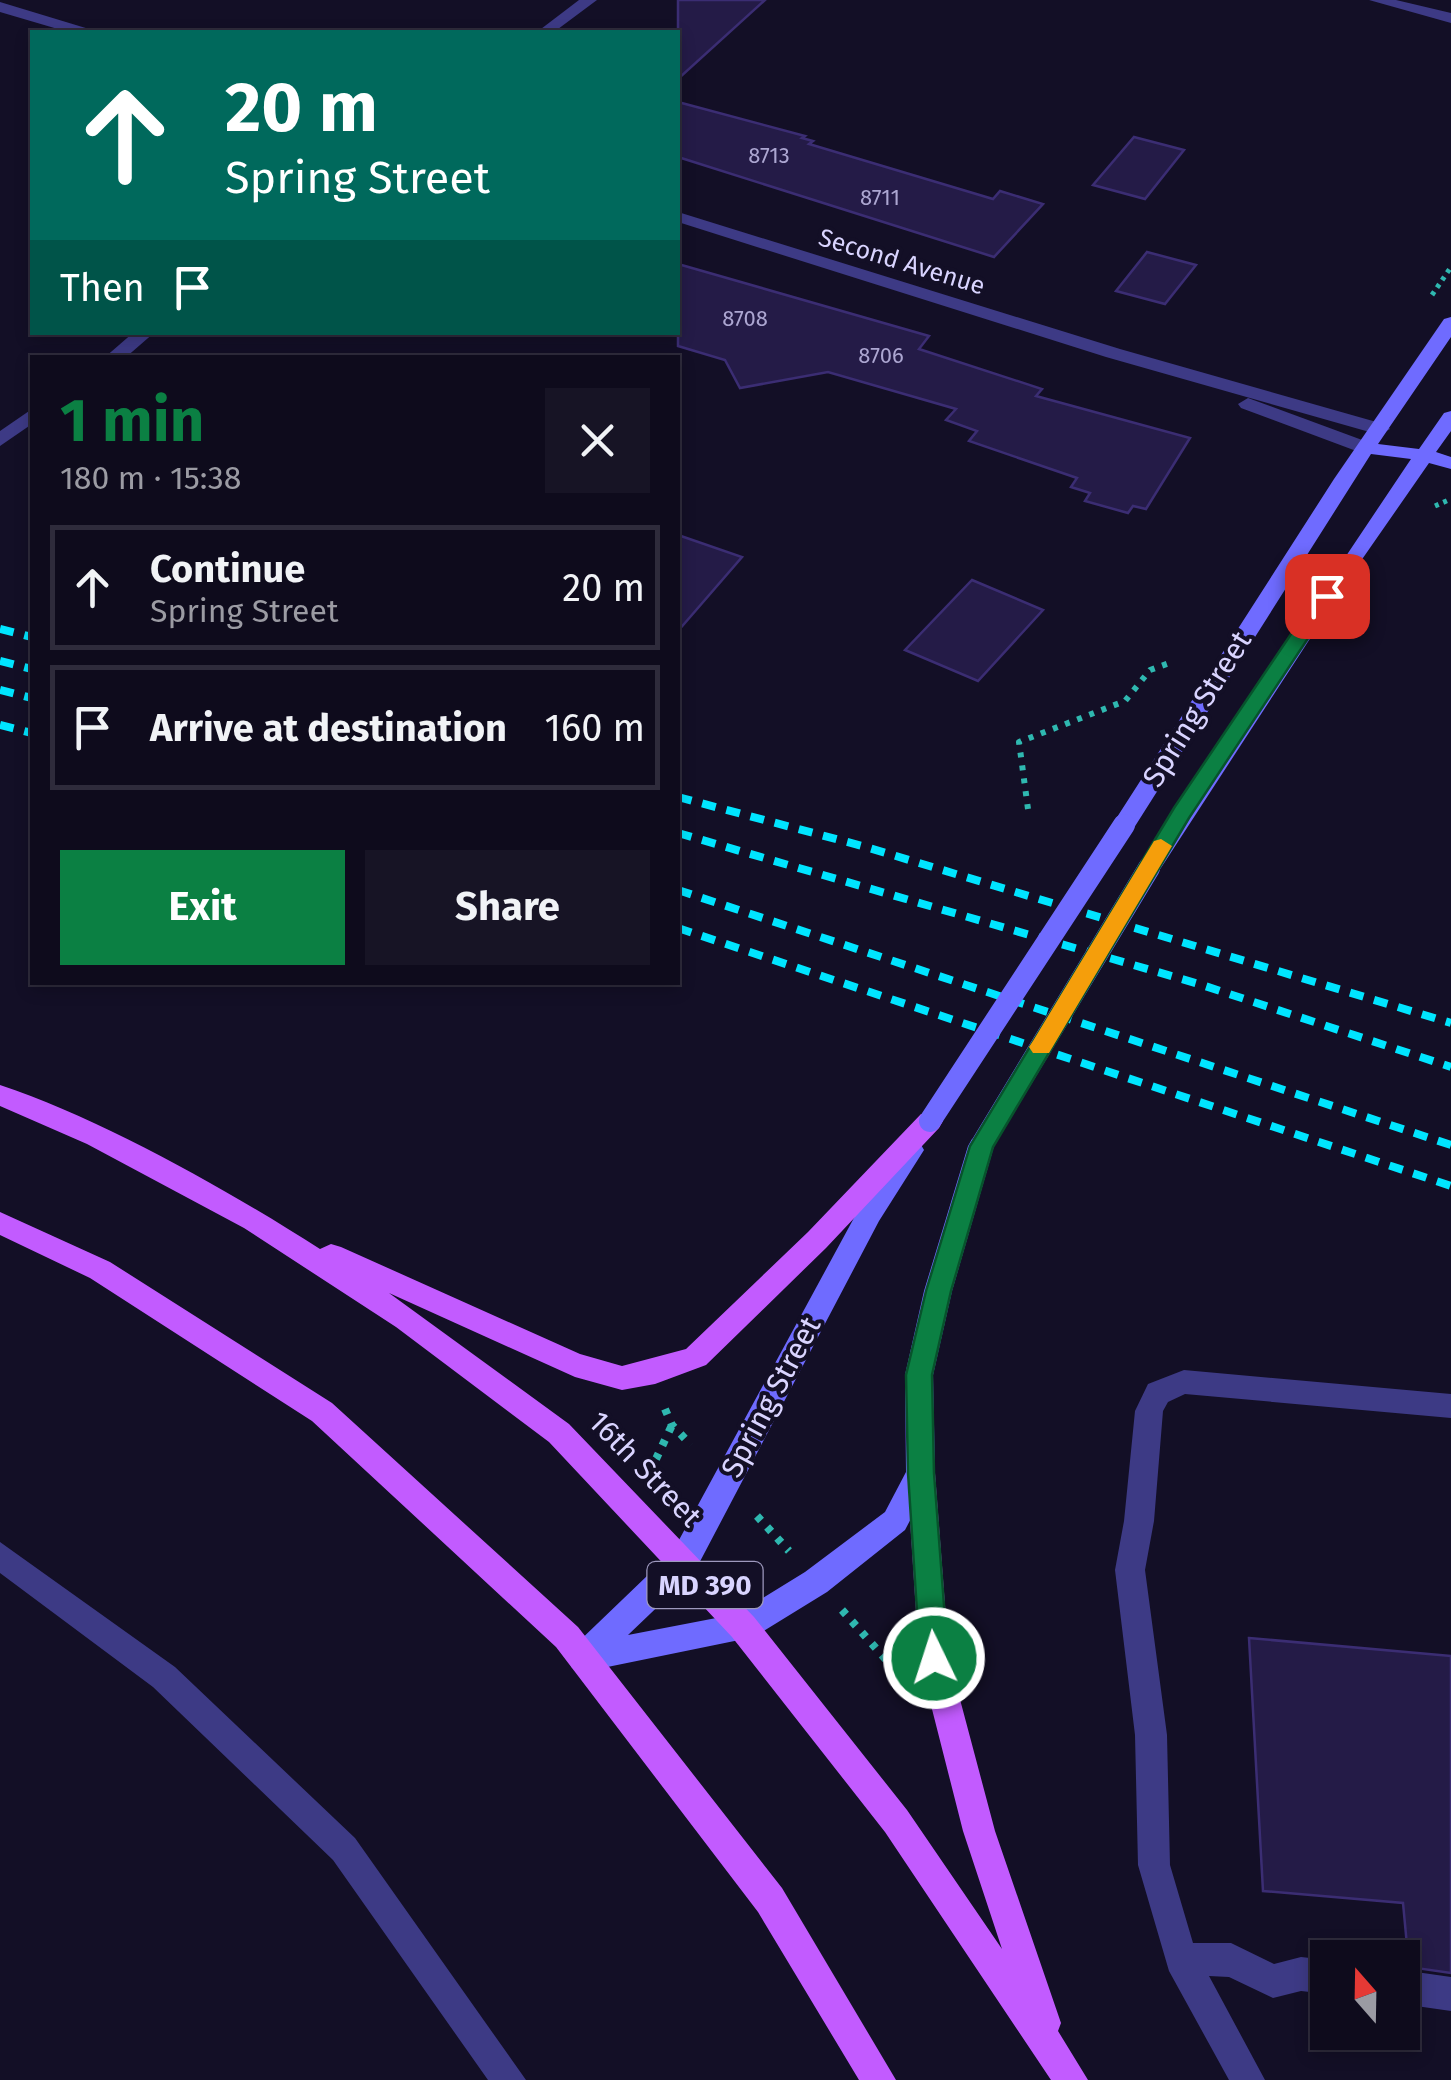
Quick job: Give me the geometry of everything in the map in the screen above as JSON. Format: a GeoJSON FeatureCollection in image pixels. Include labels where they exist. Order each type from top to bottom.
{"type":"FeatureCollection","features":[{"type":"Feature","properties":{"kind":"main road","name":"Spring Street"},"geometry":{"type":"LineString","coordinates":[[583,1658],[684,1562],[870,1213],[1451,323]]}},
{"type":"Feature","properties":{"kind":"main road","name":"Spring Street"},"geometry":{"type":"LineString","coordinates":[[583,1658],[743,1627],[816,1582],[895,1521],[921,1473],[919,1375],[938,1291],[982,1146],[1181,813],[1451,416]]}},
{"type":"Feature","properties":{"kind":"main road","name":"Second Avenue"},"geometry":{"type":"LineString","coordinates":[[1380,429],[1424,455]]}},
{"type":"Feature","properties":{"kind":"main road","name":"Second Avenue"},"geometry":{"type":"LineString","coordinates":[[1366,448],[1424,455],[1451,463]]}},
{"type":"Feature","properties":{"kind":"main road","name":"16th Street"},"geometry":{"type":"LineString","coordinates":[[0,1095],[96,1137],[253,1220],[406,1319],[559,1433],[743,1627],[896,1820],[1062,2066]]}},
{"type":"Feature","properties":{"kind":"main road"},"geometry":{"type":"LineString","coordinates":[[253,1220],[574,1365],[622,1378],[655,1372],[696,1356],[817,1240],[930,1121]]}},
{"type":"Feature","properties":{"kind":"main road"},"geometry":{"type":"LineString","coordinates":[[0,1223],[100,1270],[322,1412],[567,1637],[770,1900],[880,2080]]}},
{"type":"Feature","properties":{"kind":"main road"},"geometry":{"type":"LineString","coordinates":[[921,1473],[934,1658],[979,1831],[1062,2066]]}},
{"type":"Feature","properties":{"kind":"street"},"geometry":{"type":"LineString","coordinates":[[549,30],[589,0]]}},
{"type":"Feature","properties":{"kind":"street"},"geometry":{"type":"LineString","coordinates":[[1377,0],[1451,18]]}},
{"type":"Feature","properties":{"kind":"street"},"geometry":{"type":"LineString","coordinates":[[0,7],[76,30]]}},
{"type":"Feature","properties":{"kind":"street","name":"Second Avenue"},"geometry":{"type":"LineString","coordinates":[[680,218],[1112,352],[1380,429]]}},
{"type":"Feature","properties":{"kind":"street"},"geometry":{"type":"LineString","coordinates":[[117,355],[142,335]]}},
{"type":"Feature","properties":{"kind":"street","name":"Second Avenue"},"geometry":{"type":"LineString","coordinates":[[1112,352],[1366,448]]}},
{"type":"Feature","properties":{"kind":"street"},"geometry":{"type":"LineString","coordinates":[[0,440],[30,418]]}},
{"type":"Feature","properties":{"kind":"street"},"geometry":{"type":"LineString","coordinates":[[1248,2080],[1181,1959],[1154,1864],[1151,1734],[1130,1570],[1139,1521],[1149,1412],[1158,1393],[1184,1382],[1451,1406]]}},
{"type":"Feature","properties":{"kind":"street"},"geometry":{"type":"LineString","coordinates":[[0,1556],[164,1676],[344,1848],[509,2080]]}},
{"type":"Feature","properties":{"kind":"street"},"geometry":{"type":"LineString","coordinates":[[1181,1959],[1231,1960],[1273,1981],[1310,1975]]}},
{"type":"Feature","properties":{"kind":"street"},"geometry":{"type":"LineString","coordinates":[[1420,1990],[1451,1994]]}},
{"type":"Feature","properties":{"kind":"path"},"geometry":{"type":"LineString","coordinates":[[1434,506],[1451,499]]}},
{"type":"Feature","properties":{"kind":"path"},"geometry":{"type":"LineString","coordinates":[[1028,810],[1019,742],[1125,701],[1150,670],[1172,662]]}},
{"type":"Feature","properties":{"kind":"path"},"geometry":{"type":"LineString","coordinates":[[656,1459],[672,1425],[691,1444]]}},
{"type":"Feature","properties":{"kind":"path"},"geometry":{"type":"LineString","coordinates":[[758,1516],[793,1556]]}},
{"type":"Feature","properties":{"kind":"path"},"geometry":{"type":"LineString","coordinates":[[834,1601],[888,1662]]}},
{"type":"Feature","properties":{"kind":"building"},"geometry":{"type":"Polygon","coordinates":[[[678,0],[765,0],[680,77],[678,0]]]}},
{"type":"Feature","properties":{"kind":"building"},"geometry":{"type":"Polygon","coordinates":[[[680,103],[805,136],[802,138],[813,141],[809,144],[993,199],[1000,191],[1043,204],[994,257],[680,158],[680,103]]]}},
{"type":"Feature","properties":{"kind":"building"},"geometry":{"type":"Polygon","coordinates":[[[1134,137],[1184,150],[1145,199],[1093,185],[1134,137]]]}},
{"type":"Feature","properties":{"kind":"building"},"geometry":{"type":"Polygon","coordinates":[[[1147,252],[1196,265],[1165,304],[1116,291],[1147,252]]]}},
{"type":"Feature","properties":{"kind":"building"},"geometry":{"type":"Polygon","coordinates":[[[680,265],[929,336],[919,349],[1042,389],[1036,396],[1190,438],[1146,509],[1133,506],[1128,513],[1085,501],[1090,493],[1071,487],[1077,478],[969,441],[977,431],[946,420],[956,409],[828,372],[740,388],[725,360],[678,346],[680,265]]]}},
{"type":"Feature","properties":{"kind":"building"},"geometry":{"type":"Polygon","coordinates":[[[680,536],[742,557],[680,629],[680,536]]]}},
{"type":"Feature","properties":{"kind":"building"},"geometry":{"type":"Polygon","coordinates":[[[972,580],[1043,610],[978,681],[905,650],[972,580]]]}},
{"type":"Feature","properties":{"kind":"building"},"geometry":{"type":"Polygon","coordinates":[[[1249,1638],[1451,1656],[1451,1973],[1420,1969],[1420,1940],[1406,1940],[1403,1903],[1263,1891],[1249,1638]]]}},
{"type":"Feature","properties":{"kind":"railway"},"geometry":{"type":"LineString","coordinates":[[0,629],[30,636]]}},
{"type":"Feature","properties":{"kind":"railway"},"geometry":{"type":"LineString","coordinates":[[0,661],[30,668]]}},
{"type":"Feature","properties":{"kind":"railway"},"geometry":{"type":"LineString","coordinates":[[0,690],[30,698]]}},
{"type":"Feature","properties":{"kind":"railway"},"geometry":{"type":"LineString","coordinates":[[0,725],[30,732]]}},
{"type":"Feature","properties":{"kind":"railway"},"geometry":{"type":"LineString","coordinates":[[680,798],[866,847],[1451,1023]]}},
{"type":"Feature","properties":{"kind":"railway"},"geometry":{"type":"LineString","coordinates":[[680,834],[1199,984],[1451,1067]]}},
{"type":"Feature","properties":{"kind":"railway"},"geometry":{"type":"LineString","coordinates":[[680,891],[1451,1145]]}},
{"type":"Feature","properties":{"kind":"railway"},"geometry":{"type":"LineString","coordinates":[[680,929],[1451,1186]]}},
{"type":"Feature","properties":{"kind":"slow traffic"},"geometry":{"type":"LineString","coordinates":[[1041,1047],[1161,846]]}},
{"type":"Feature","properties":{"kind":"route"},"geometry":{"type":"LineString","coordinates":[[934,1658],[921,1473],[919,1375],[938,1291],[982,1146],[1181,813],[1327,596]]}}]}
